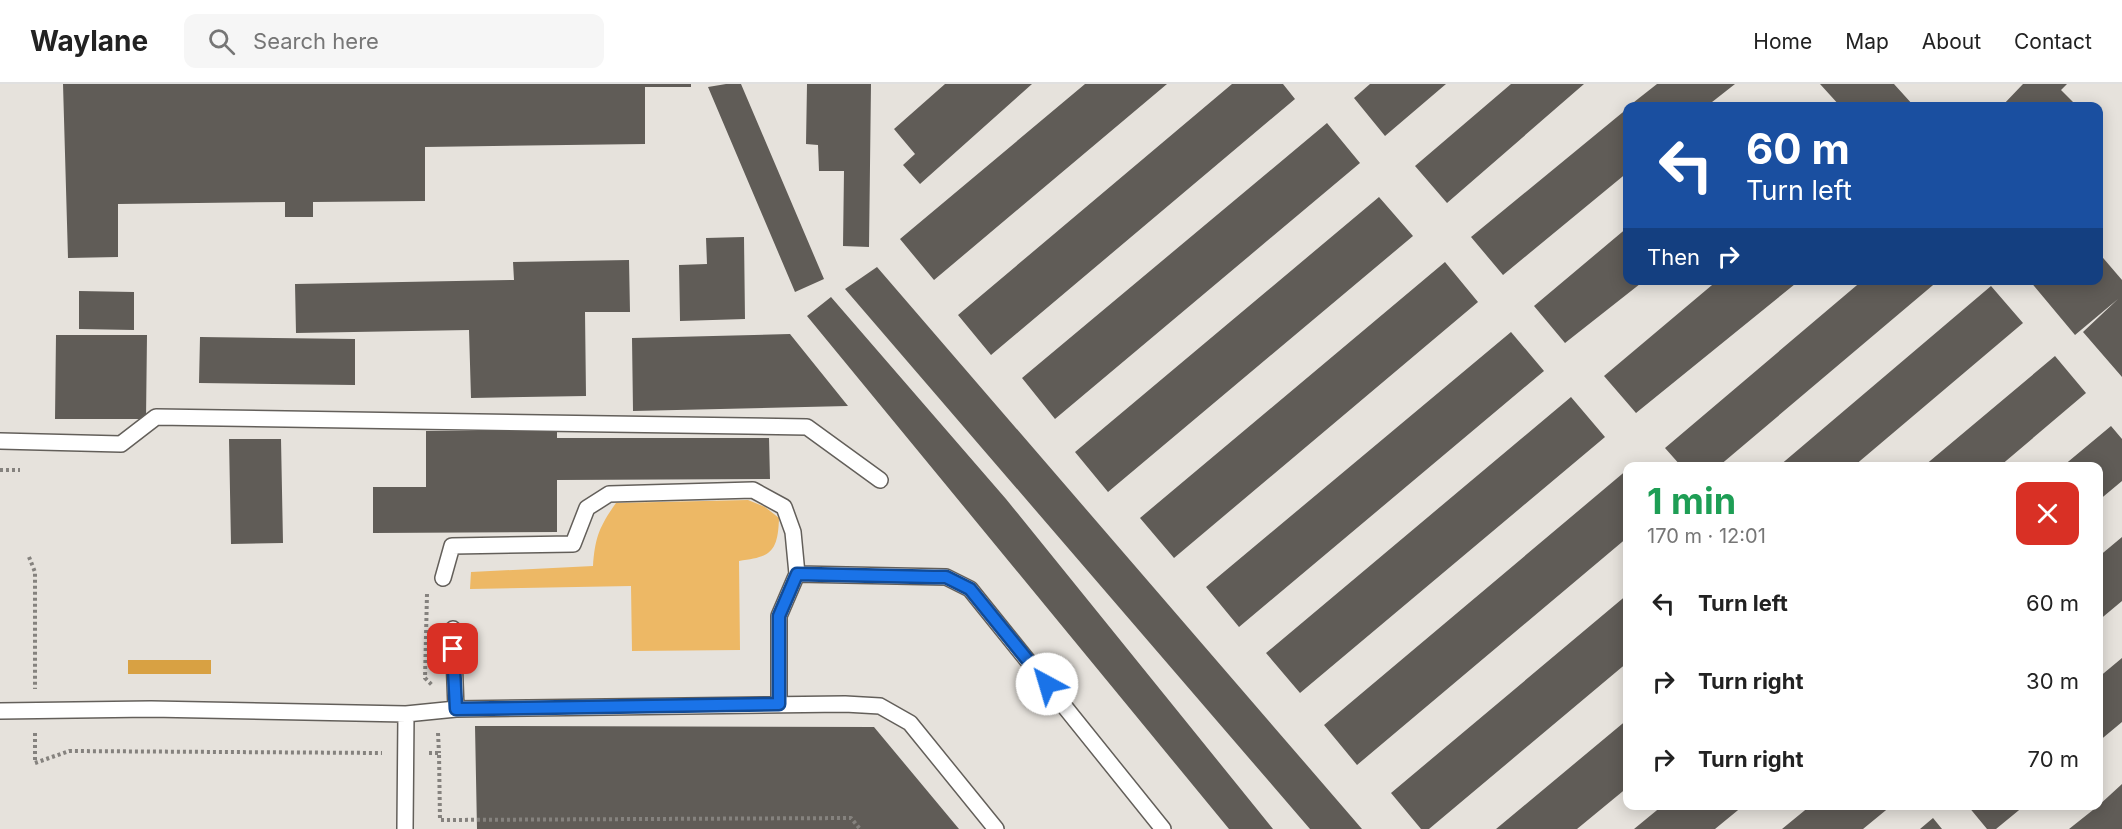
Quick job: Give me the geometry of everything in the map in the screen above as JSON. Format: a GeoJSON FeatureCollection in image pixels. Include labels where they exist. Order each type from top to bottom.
{"type":"FeatureCollection","features":[{"type":"Feature","properties":{"kind":"lane"},"geometry":{"type":"LineString","coordinates":[[0,441],[121,444],[156,417],[807,427],[880,480]]}},
{"type":"Feature","properties":{"kind":"lane"},"geometry":{"type":"LineString","coordinates":[[443,578],[452,546],[573,544],[588,508],[609,495],[753,490],[784,507],[793,532],[797,574],[779,616],[779,704]]}},
{"type":"Feature","properties":{"kind":"lane"},"geometry":{"type":"LineString","coordinates":[[797,574],[946,577],[970,589],[1163,829]]}},
{"type":"Feature","properties":{"kind":"lane"},"geometry":{"type":"LineString","coordinates":[[453,629],[456,709]]}},
{"type":"Feature","properties":{"kind":"lane"},"geometry":{"type":"LineString","coordinates":[[0,711],[151,709],[406,714],[456,709],[779,704],[879,706],[910,723],[996,829]]}},
{"type":"Feature","properties":{"kind":"lane"},"geometry":{"type":"LineString","coordinates":[[405,829],[406,714]]}},
{"type":"Feature","properties":{"kind":"path"},"geometry":{"type":"LineString","coordinates":[[0,470],[20,470]]}},
{"type":"Feature","properties":{"kind":"path"},"geometry":{"type":"LineString","coordinates":[[30,557],[35,572],[35,763],[69,751],[439,753],[440,820],[851,818],[860,829]]}},
{"type":"Feature","properties":{"kind":"shaded area"},"geometry":{"type":"Polygon","coordinates":[[[748,500],[765,507],[779,518],[777,539],[770,551],[758,558],[739,561],[740,650],[632,651],[631,586],[470,589],[471,572],[593,566],[599,533],[616,503],[748,500]]]}},
{"type":"Feature","properties":{"kind":"shaded area"},"geometry":{"type":"Polygon","coordinates":[[[128,660],[211,660],[211,674],[128,674],[128,660]]]}},
{"type":"Feature","properties":{"kind":"building"},"geometry":{"type":"Polygon","coordinates":[[[63,84],[691,84],[691,87],[645,87],[645,144],[425,147],[425,201],[313,202],[313,217],[285,217],[285,202],[118,204],[118,257],[68,258],[63,84]]]}},
{"type":"Feature","properties":{"kind":"building"},"geometry":{"type":"Polygon","coordinates":[[[741,84],[824,279],[795,292],[708,87],[741,84]]]}},
{"type":"Feature","properties":{"kind":"building"},"geometry":{"type":"Polygon","coordinates":[[[807,84],[871,84],[869,247],[843,246],[844,171],[819,171],[818,145],[806,144],[807,84]]]}},
{"type":"Feature","properties":{"kind":"building"},"geometry":{"type":"Polygon","coordinates":[[[945,84],[1032,84],[920,184],[903,165],[915,154],[894,129],[945,84]]]}},
{"type":"Feature","properties":{"kind":"building"},"geometry":{"type":"Polygon","coordinates":[[[1085,84],[1167,84],[934,280],[900,239],[1085,84]]]}},
{"type":"Feature","properties":{"kind":"building"},"geometry":{"type":"Polygon","coordinates":[[[1232,84],[1283,84],[1295,99],[991,355],[958,315],[1232,84]]]}},
{"type":"Feature","properties":{"kind":"building"},"geometry":{"type":"Polygon","coordinates":[[[1370,84],[1446,84],[1385,136],[1354,98],[1370,84]]]}},
{"type":"Feature","properties":{"kind":"building"},"geometry":{"type":"Polygon","coordinates":[[[1511,84],[1584,84],[1447,203],[1415,166],[1511,84]]]}},
{"type":"Feature","properties":{"kind":"building"},"geometry":{"type":"Polygon","coordinates":[[[1657,84],[1735,84],[1712,102],[1634,102],[1657,84]]]}},
{"type":"Feature","properties":{"kind":"building"},"geometry":{"type":"Polygon","coordinates":[[[1820,84],[1894,84],[1910,102],[1836,102],[1820,84]]]}},
{"type":"Feature","properties":{"kind":"building"},"geometry":{"type":"Polygon","coordinates":[[[2023,84],[2067,84],[2061,90],[2073,102],[2006,102],[2023,84]]]}},
{"type":"Feature","properties":{"kind":"building"},"geometry":{"type":"Polygon","coordinates":[[[1623,112],[1623,176],[1503,275],[1471,237],[1623,112]]]}},
{"type":"Feature","properties":{"kind":"building"},"geometry":{"type":"Polygon","coordinates":[[[1327,123],[1360,163],[1055,419],[1022,378],[1327,123]]]}},
{"type":"Feature","properties":{"kind":"building"},"geometry":{"type":"Polygon","coordinates":[[[1379,197],[1413,236],[1108,492],[1075,452],[1379,197]]]}},
{"type":"Feature","properties":{"kind":"building"},"geometry":{"type":"Polygon","coordinates":[[[1623,231],[1623,285],[1639,285],[1565,343],[1534,306],[1623,231]]]}},
{"type":"Feature","properties":{"kind":"building"},"geometry":{"type":"Polygon","coordinates":[[[744,237],[745,319],[680,321],[679,265],[707,264],[706,238],[744,237]]]}},
{"type":"Feature","properties":{"kind":"building"},"geometry":{"type":"Polygon","coordinates":[[[2103,258],[2122,280],[2122,377],[2083,332],[2118,299],[2075,335],[2033,285],[2103,285],[2103,258]]]}},
{"type":"Feature","properties":{"kind":"building"},"geometry":{"type":"Polygon","coordinates":[[[629,260],[630,312],[585,312],[586,396],[471,398],[469,330],[296,333],[295,284],[514,280],[513,262],[629,260]]]}},
{"type":"Feature","properties":{"kind":"building"},"geometry":{"type":"Polygon","coordinates":[[[1445,262],[1478,302],[1174,558],[1140,518],[1445,262]]]}},
{"type":"Feature","properties":{"kind":"building"},"geometry":{"type":"Polygon","coordinates":[[[877,267],[1362,829],[1310,829],[845,289],[877,267]]]}},
{"type":"Feature","properties":{"kind":"building"},"geometry":{"type":"Polygon","coordinates":[[[1712,285],[1794,285],[1636,413],[1604,376],[1712,285]]]}},
{"type":"Feature","properties":{"kind":"building"},"geometry":{"type":"Polygon","coordinates":[[[1857,285],[1933,285],[1724,462],[1677,462],[1665,448],[1857,285]]]}},
{"type":"Feature","properties":{"kind":"building"},"geometry":{"type":"Polygon","coordinates":[[[1991,286],[2023,323],[1859,462],[1784,462],[1991,286]]]}},
{"type":"Feature","properties":{"kind":"building"},"geometry":{"type":"Polygon","coordinates":[[[79,291],[134,292],[134,330],[79,329],[79,291]]]}},
{"type":"Feature","properties":{"kind":"building"},"geometry":{"type":"Polygon","coordinates":[[[831,297],[1006,499],[1273,829],[1229,829],[807,316],[831,297]]]}},
{"type":"Feature","properties":{"kind":"building"},"geometry":{"type":"Polygon","coordinates":[[[1511,332],[1544,371],[1239,627],[1206,587],[1511,332]]]}},
{"type":"Feature","properties":{"kind":"building"},"geometry":{"type":"Polygon","coordinates":[[[790,334],[848,406],[633,411],[632,338],[790,334]]]}},
{"type":"Feature","properties":{"kind":"building"},"geometry":{"type":"Polygon","coordinates":[[[56,335],[147,335],[146,419],[55,419],[56,335]]]}},
{"type":"Feature","properties":{"kind":"building"},"geometry":{"type":"Polygon","coordinates":[[[200,337],[355,339],[355,385],[199,383],[200,337]]]}},
{"type":"Feature","properties":{"kind":"building"},"geometry":{"type":"Polygon","coordinates":[[[2055,356],[2086,393],[2005,462],[1929,462],[2055,356]]]}},
{"type":"Feature","properties":{"kind":"building"},"geometry":{"type":"Polygon","coordinates":[[[1571,397],[1605,437],[1300,693],[1266,653],[1571,397]]]}},
{"type":"Feature","properties":{"kind":"building"},"geometry":{"type":"Polygon","coordinates":[[[2111,426],[2122,439],[2122,481],[2103,497],[2103,462],[2068,462],[2111,426]]]}},
{"type":"Feature","properties":{"kind":"building"},"geometry":{"type":"Polygon","coordinates":[[[426,431],[557,431],[557,438],[769,438],[770,479],[557,480],[557,532],[373,533],[373,487],[426,487],[426,431]]]}},
{"type":"Feature","properties":{"kind":"building"},"geometry":{"type":"Polygon","coordinates":[[[229,439],[281,439],[283,543],[231,544],[229,439]]]}},
{"type":"Feature","properties":{"kind":"building"},"geometry":{"type":"Polygon","coordinates":[[[1623,473],[1623,541],[1357,765],[1324,725],[1623,473]]]}},
{"type":"Feature","properties":{"kind":"building"},"geometry":{"type":"Polygon","coordinates":[[[2122,537],[2122,601],[2103,617],[2103,553],[2122,537]]]}},
{"type":"Feature","properties":{"kind":"building"},"geometry":{"type":"Polygon","coordinates":[[[1623,598],[1623,666],[1429,829],[1421,829],[1391,793],[1623,598]]]}},
{"type":"Feature","properties":{"kind":"building"},"geometry":{"type":"Polygon","coordinates":[[[2122,658],[2122,722],[2103,738],[2103,674],[2122,658]]]}},
{"type":"Feature","properties":{"kind":"building"},"geometry":{"type":"Polygon","coordinates":[[[1623,723],[1623,791],[1577,829],[1496,829],[1623,723]]]}},
{"type":"Feature","properties":{"kind":"building"},"geometry":{"type":"Polygon","coordinates":[[[475,726],[874,727],[959,829],[477,829],[475,726]]]}},
{"type":"Feature","properties":{"kind":"building"},"geometry":{"type":"Polygon","coordinates":[[[2122,784],[2122,829],[2069,829],[2093,810],[2103,810],[2103,801],[2122,784]]]}},
{"type":"Feature","properties":{"kind":"building"},"geometry":{"type":"Polygon","coordinates":[[[1657,810],[1738,810],[1715,829],[1634,829],[1657,810]]]}},
{"type":"Feature","properties":{"kind":"building"},"geometry":{"type":"Polygon","coordinates":[[[1805,810],[1886,810],[1863,829],[1782,829],[1805,810]]]}},
{"type":"Feature","properties":{"kind":"building"},"geometry":{"type":"Polygon","coordinates":[[[1971,810],[2019,810],[1996,829],[1987,829],[1971,810]]]}},
{"type":"Feature","properties":{"kind":"building"},"geometry":{"type":"Polygon","coordinates":[[[1933,818],[1942,829],[1920,829],[1933,818]]]}},
{"type":"Feature","properties":{"kind":"route"},"geometry":{"type":"LineString","coordinates":[[453,649],[456,709],[779,704],[779,616],[797,574],[946,577],[970,589],[1047,684]]}}]}
